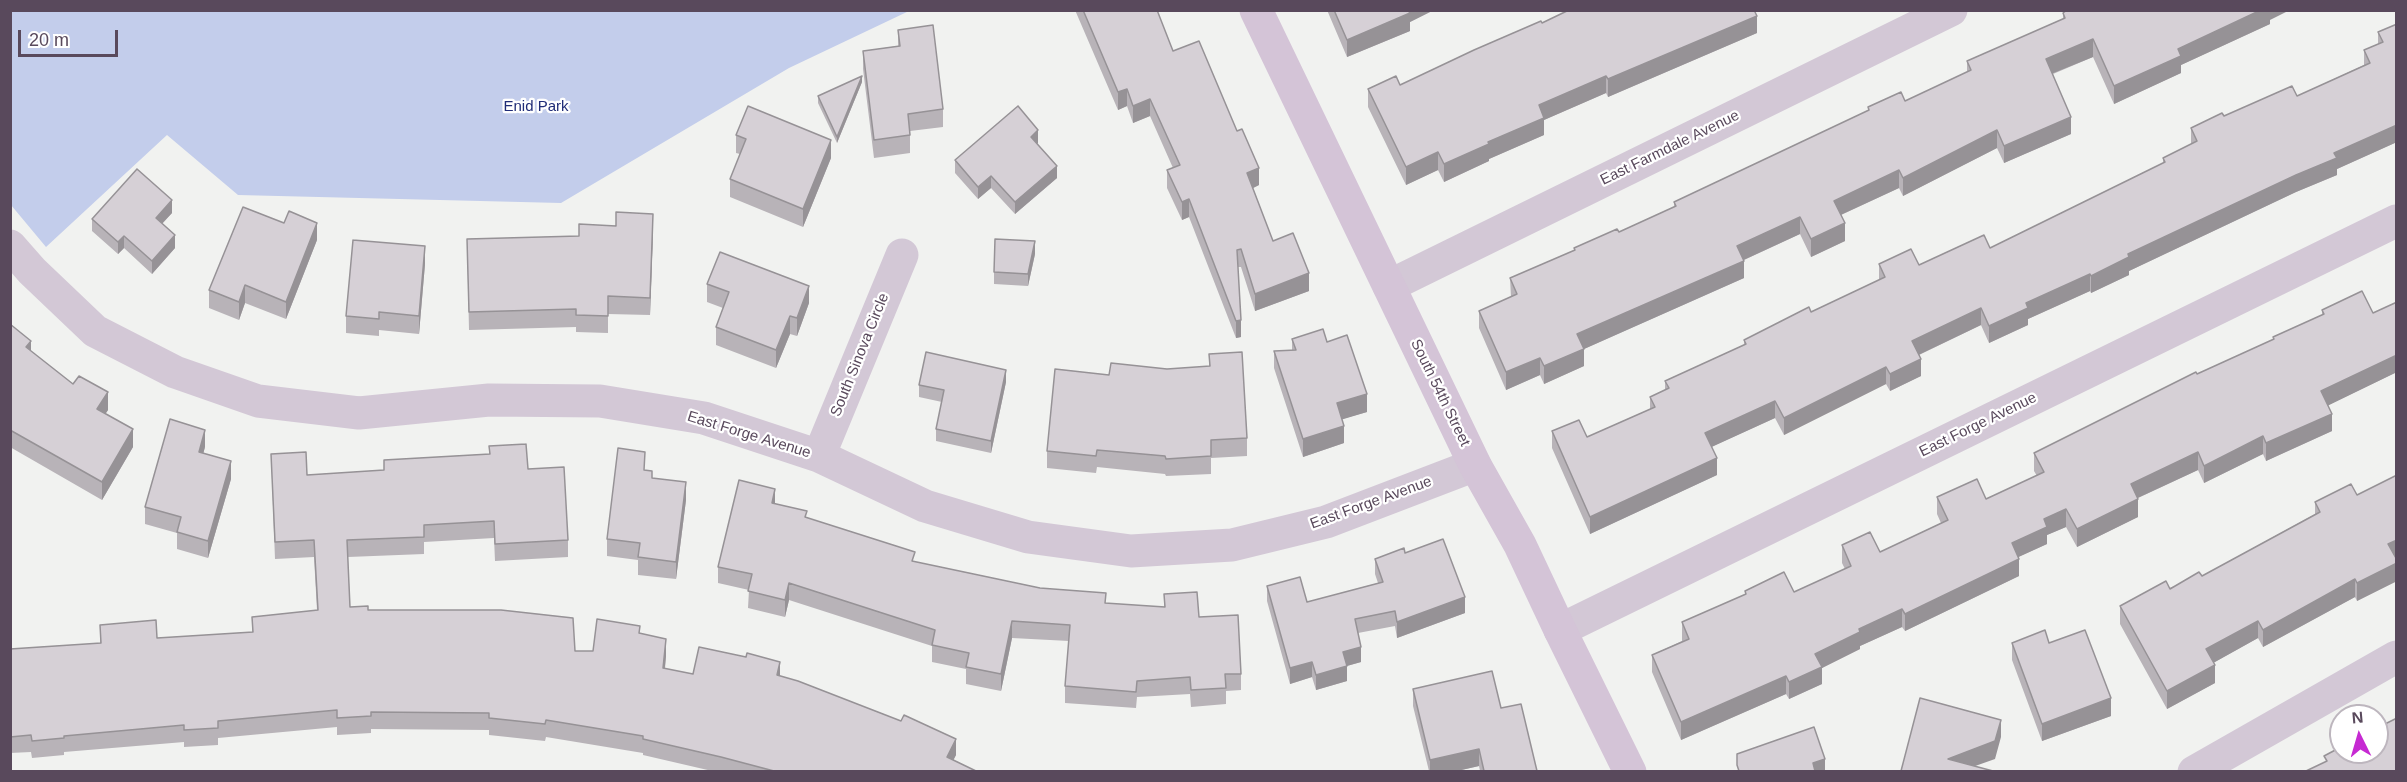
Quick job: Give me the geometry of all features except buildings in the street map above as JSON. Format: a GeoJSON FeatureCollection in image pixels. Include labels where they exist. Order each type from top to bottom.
{"type":"FeatureCollection","features":[{"type":"Feature","properties":{"kind":"street","name":"South 54th Street"},"geometry":{"type":"LineString","coordinates":[[1256,10],[1475,465],[1520,545],[1630,771]]}},
{"type":"Feature","properties":{"kind":"street","name":"East Farmdale Avenue"},"geometry":{"type":"LineString","coordinates":[[1389,286],[1951,10]]}},
{"type":"Feature","properties":{"kind":"street","name":"East Forge Avenue"},"geometry":{"type":"LineString","coordinates":[[1560,630],[2397,220]]}},
{"type":"Feature","properties":{"kind":"street","name":"East Forge Avenue"},"geometry":{"type":"LineString","coordinates":[[10,246],[32,272],[95,331],[175,372],[258,401],[359,413],[489,400],[600,401],[704,418],[819,456],[925,506],[1028,537],[1131,551],[1232,545],[1316,525],[1475,465]]}},
{"type":"Feature","properties":{"kind":"street","name":"South Sinova Circle"},"geometry":{"type":"LineString","coordinates":[[819,456],[902,255]]}},
{"type":"Feature","properties":{"kind":"street"},"geometry":{"type":"LineString","coordinates":[[2194,771],[2397,657]]}},
{"type":"Feature","properties":{"kind":"green space","name":"Enid Park"},"geometry":{"type":"Polygon","coordinates":[[[10,11],[909,11],[789,68],[561,203],[238,195],[167,135],[46,247],[11,205],[10,11]]]}}]}
